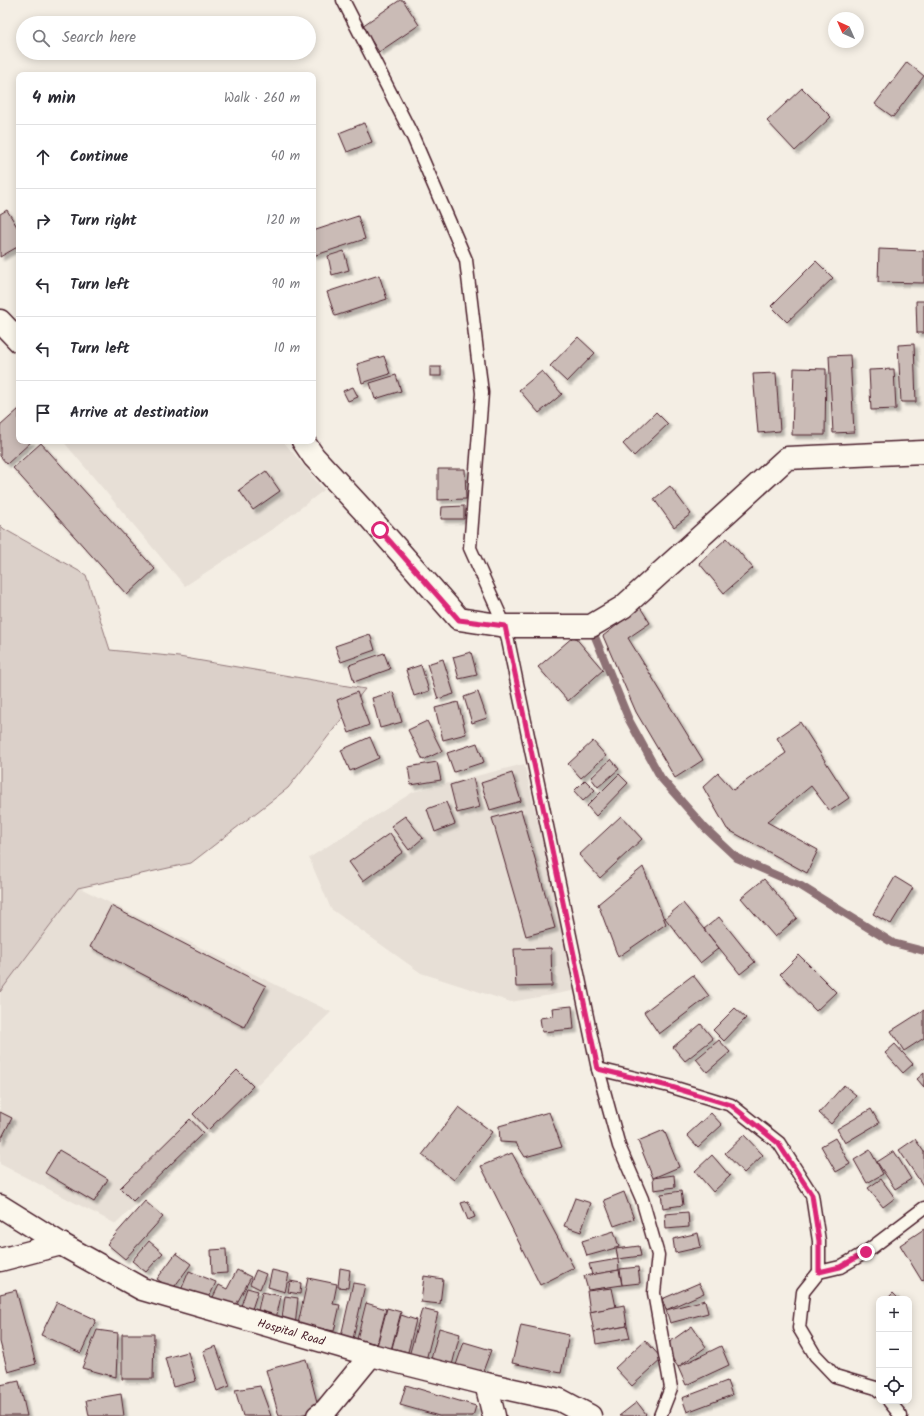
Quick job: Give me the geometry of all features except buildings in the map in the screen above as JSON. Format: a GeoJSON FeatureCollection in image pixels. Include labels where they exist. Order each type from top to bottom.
{"type":"FeatureCollection","features":[{"type":"Feature","properties":{"kind":"street"},"geometry":{"type":"LineString","coordinates":[[0,321],[16,338]]}},
{"type":"Feature","properties":{"kind":"street"},"geometry":{"type":"LineString","coordinates":[[305,444],[314,457],[362,509],[459,620],[505,626],[591,626],[623,607],[787,458],[924,452]]}},
{"type":"Feature","properties":{"kind":"street","name":"Hospital Road"},"geometry":{"type":"LineString","coordinates":[[0,1206],[61,1244],[142,1289],[371,1355],[486,1384],[560,1400],[590,1416]]}},
{"type":"Feature","properties":{"kind":"street"},"geometry":{"type":"LineString","coordinates":[[0,1260],[61,1244]]}},
{"type":"Feature","properties":{"kind":"street"},"geometry":{"type":"LineString","coordinates":[[318,1416],[326,1410],[371,1355]]}},
{"type":"Feature","properties":{"kind":"street"},"geometry":{"type":"LineString","coordinates":[[486,1384],[494,1416]]}},
{"type":"Feature","properties":{"kind":"lane"},"geometry":{"type":"LineString","coordinates":[[343,0],[413,137],[466,260],[482,393],[470,548],[505,626],[598,1069],[619,1146],[642,1199],[658,1256],[654,1293],[671,1388],[660,1416]]}},
{"type":"Feature","properties":{"kind":"lane"},"geometry":{"type":"LineString","coordinates":[[598,1069],[668,1086],[731,1105],[778,1143],[812,1195],[819,1241],[819,1272]]}},
{"type":"Feature","properties":{"kind":"lane"},"geometry":{"type":"LineString","coordinates":[[876,1388],[835,1376],[815,1355],[799,1328],[803,1292],[819,1272],[840,1267],[866,1252],[924,1208]]}},
{"type":"Feature","properties":{"kind":"lane"},"geometry":{"type":"LineString","coordinates":[[891,1404],[901,1416]]}},
{"type":"Feature","properties":{"kind":"shaded area"},"geometry":{"type":"Polygon","coordinates":[[[66,444],[286,444],[324,490],[277,526],[185,586],[66,444]]]}},
{"type":"Feature","properties":{"kind":"shaded area"},"geometry":{"type":"Polygon","coordinates":[[[0,525],[4,529],[86,575],[110,650],[179,657],[365,689],[288,788],[191,863],[78,888],[0,992],[0,525]]]}},
{"type":"Feature","properties":{"kind":"shaded area"},"geometry":{"type":"Polygon","coordinates":[[[524,764],[578,990],[511,1002],[421,973],[331,909],[309,858],[413,792],[524,764]]]}},
{"type":"Feature","properties":{"kind":"shaded area"},"geometry":{"type":"Polygon","coordinates":[[[78,887],[331,1012],[116,1224],[0,1164],[0,962],[78,887]]]}},
{"type":"Feature","properties":{"kind":"waterway"},"geometry":{"type":"LineString","coordinates":[[591,627],[629,720],[661,778],[705,828],[737,858],[801,886],[893,943],[924,951]]}},
{"type":"Feature","properties":{"kind":"route"},"geometry":{"type":"LineString","coordinates":[[380,530],[459,620],[505,626],[598,1069],[668,1086],[731,1105],[778,1143],[812,1195],[819,1241],[819,1272],[840,1267],[866,1252]]}}]}
